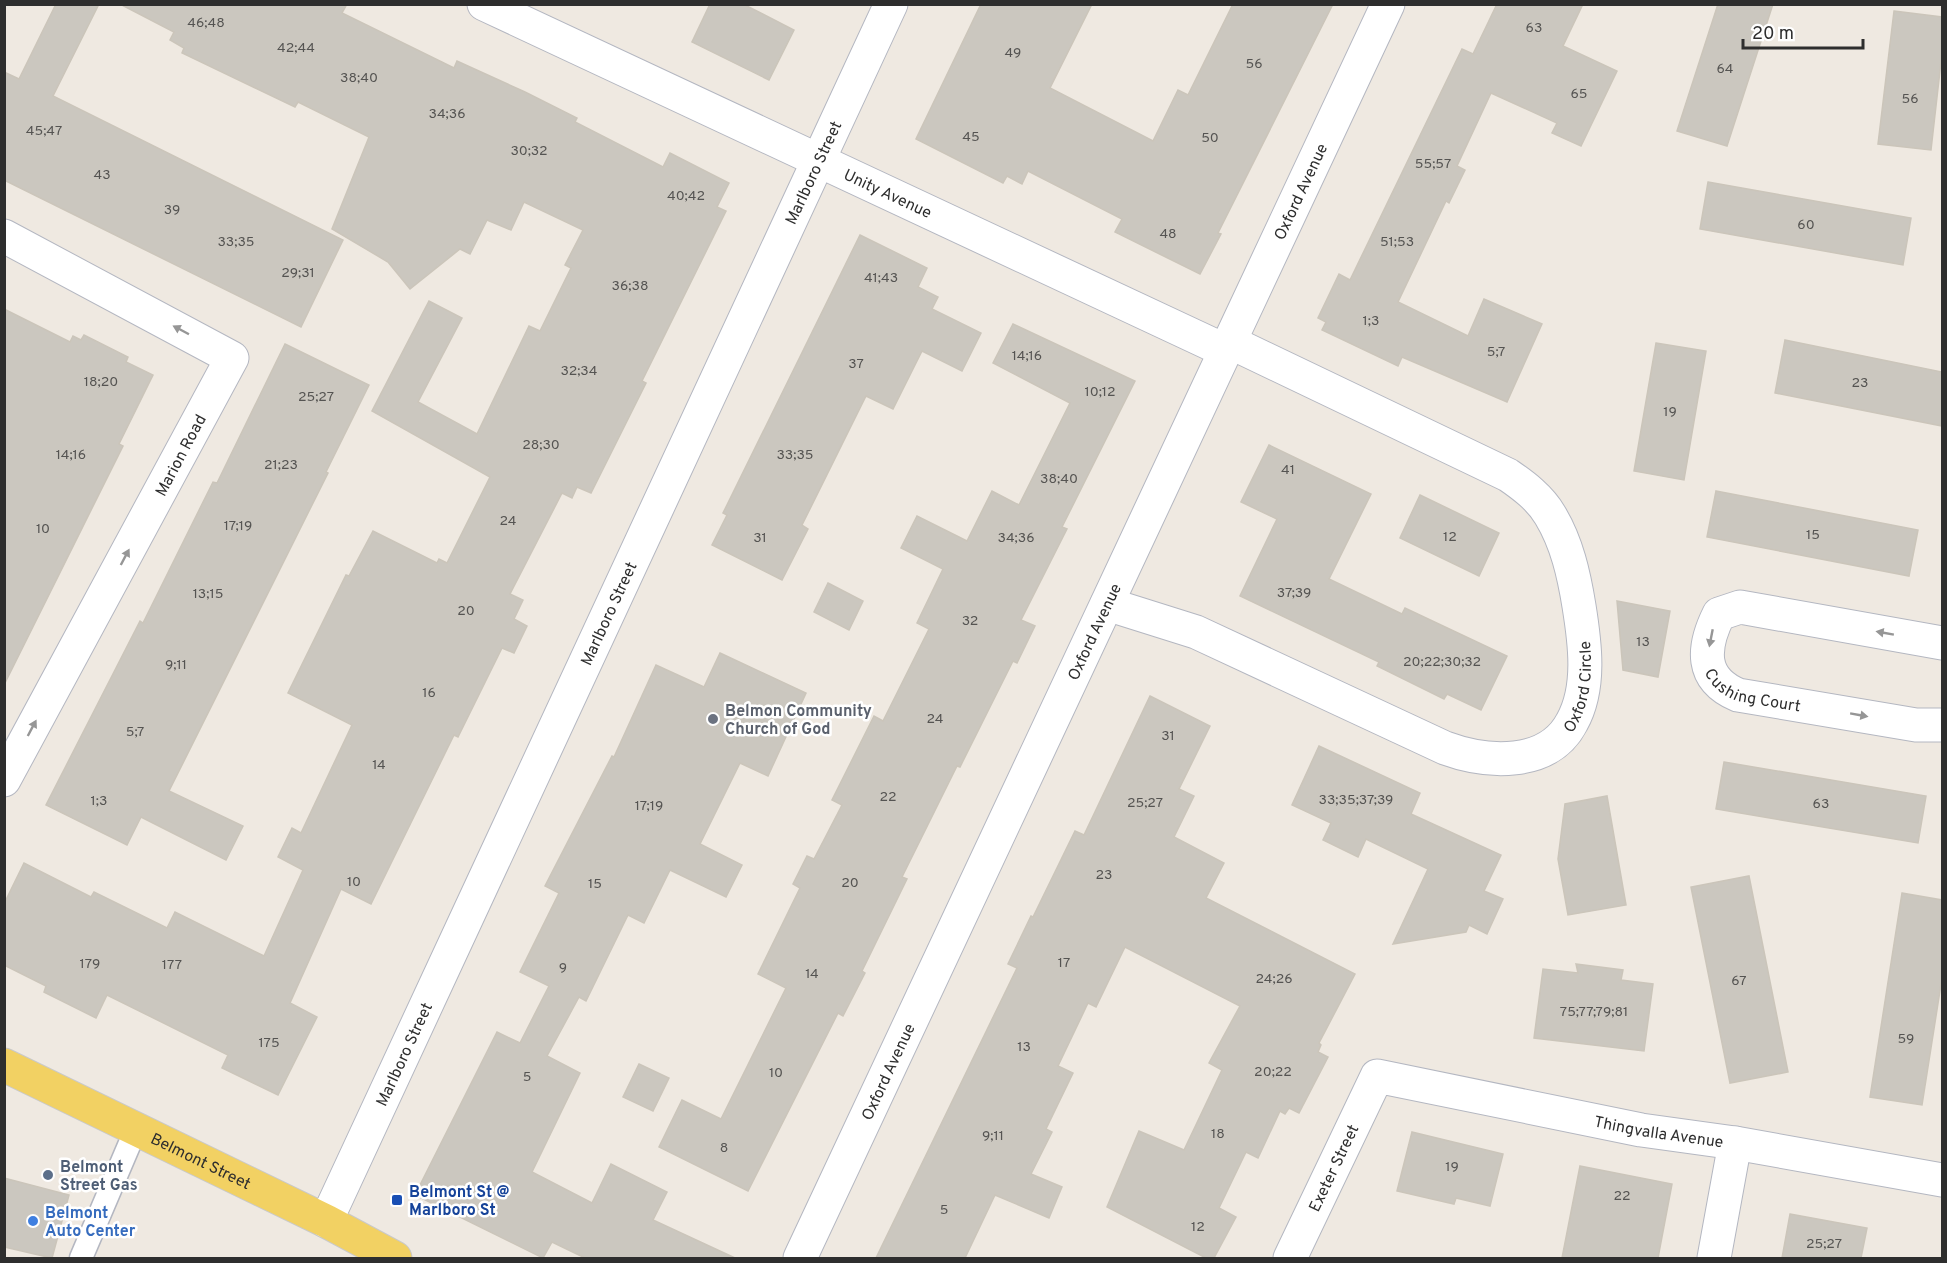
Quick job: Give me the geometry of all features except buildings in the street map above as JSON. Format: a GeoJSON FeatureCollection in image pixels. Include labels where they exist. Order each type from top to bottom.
{"type":"FeatureCollection","features":[{"type":"Feature","properties":{"kind":"main road","name":"Belmont Street"},"geometry":{"type":"LineString","coordinates":[[4,1065],[326,1221],[395,1258]]}},
{"type":"Feature","properties":{"kind":"street","name":"Unity Avenue"},"geometry":{"type":"LineString","coordinates":[[484,4],[819,160],[1228,346]]}},
{"type":"Feature","properties":{"kind":"street","name":"Marlboro Street"},"geometry":{"type":"LineString","coordinates":[[326,1221],[891,4]]}},
{"type":"Feature","properties":{"kind":"street","name":"Oxford Avenue"},"geometry":{"type":"LineString","coordinates":[[801,1258],[1388,4]]}},
{"type":"Feature","properties":{"kind":"street","name":"Marion Road"},"geometry":{"type":"LineString","coordinates":[[4,236],[232,358],[4,780]]}},
{"type":"Feature","properties":{"kind":"street","name":"Oxford Circle"},"geometry":{"type":"LineString","coordinates":[[1107,604],[1196,632],[1445,748],[1473,757],[1501,760],[1524,757],[1552,744],[1572,723],[1584,677],[1582,624],[1566,549],[1558,530],[1538,499],[1508,475],[1228,346]]}},
{"type":"Feature","properties":{"kind":"street","name":"Cushing Court"},"geometry":{"type":"LineString","coordinates":[[1942,643],[1740,607],[1719,614],[1708,658],[1708,666],[1715,681],[1738,695],[1916,725],[1942,725]]}},
{"type":"Feature","properties":{"kind":"street","name":"Thingvalla Avenue"},"geometry":{"type":"LineString","coordinates":[[1377,1076],[1652,1132],[1735,1143],[1942,1180]]}},
{"type":"Feature","properties":{"kind":"street","name":"Exeter Street"},"geometry":{"type":"LineString","coordinates":[[1290,1258],[1377,1076]]}},
{"type":"Feature","properties":{"kind":"street"},"geometry":{"type":"LineString","coordinates":[[1714,1258],[1735,1143]]}},
{"type":"Feature","properties":{"kind":"lane"},"geometry":{"type":"LineString","coordinates":[[81,1258],[136,1129]]}},
{"type":"Feature","properties":{"kind":"place","name":"Belmon Community Church of God"},"geometry":{"type":"Point","coordinates":[713,719]}},
{"type":"Feature","properties":{"kind":"place","name":"Belmont Street Gas"},"geometry":{"type":"Point","coordinates":[48,1175]}},
{"type":"Feature","properties":{"kind":"place","name":"Belmont St @ Marlboro St"},"geometry":{"type":"Point","coordinates":[397,1200]}},
{"type":"Feature","properties":{"kind":"place","name":"Belmont Auto Center"},"geometry":{"type":"Point","coordinates":[33,1221]}}]}
